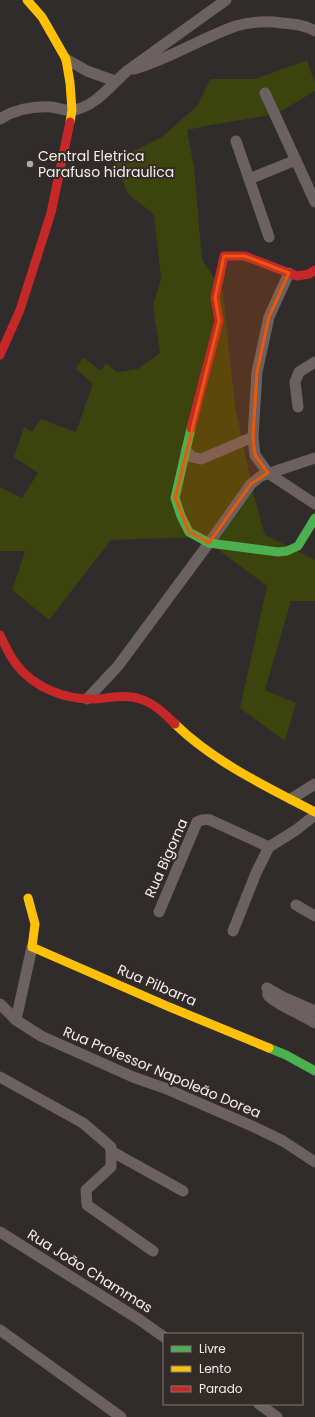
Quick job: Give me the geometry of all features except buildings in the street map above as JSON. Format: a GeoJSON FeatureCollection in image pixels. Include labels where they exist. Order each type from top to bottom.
{"type":"FeatureCollection","features":[{"type":"Feature","properties":{"kind":"street"},"geometry":{"type":"LineString","coordinates":[[0,355],[20,310],[50,213],[72,110],[66,59],[42,17],[27,0]]}},
{"type":"Feature","properties":{"kind":"street"},"geometry":{"type":"LineString","coordinates":[[0,119],[10,113],[30,107],[51,107],[72,110],[86,106],[105,93],[115,81],[127,71],[226,0]]}},
{"type":"Feature","properties":{"kind":"street"},"geometry":{"type":"LineString","coordinates":[[127,71],[151,65],[210,37],[238,26],[268,22],[296,24],[315,30]]}},
{"type":"Feature","properties":{"kind":"street"},"geometry":{"type":"LineString","coordinates":[[66,59],[86,71],[115,81]]}},
{"type":"Feature","properties":{"kind":"street"},"geometry":{"type":"LineString","coordinates":[[265,93],[315,202]]}},
{"type":"Feature","properties":{"kind":"street"},"geometry":{"type":"LineString","coordinates":[[236,141],[269,237]]}},
{"type":"Feature","properties":{"kind":"street"},"geometry":{"type":"LineString","coordinates":[[249,179],[296,160]]}},
{"type":"Feature","properties":{"kind":"street"},"geometry":{"type":"LineString","coordinates":[[315,270],[309,274],[297,276],[245,256],[224,256],[215,298],[219,322],[186,451],[176,498],[181,516],[189,532],[210,543],[278,552],[287,551],[298,546],[315,518]]}},
{"type":"Feature","properties":{"kind":"street"},"geometry":{"type":"LineString","coordinates":[[289,273],[269,317],[257,372],[253,438],[255,455],[268,473],[315,504]]}},
{"type":"Feature","properties":{"kind":"street"},"geometry":{"type":"LineString","coordinates":[[298,407],[295,382],[299,372],[315,362]]}},
{"type":"Feature","properties":{"kind":"street"},"geometry":{"type":"LineString","coordinates":[[186,451],[192,457],[201,459],[253,438]]}},
{"type":"Feature","properties":{"kind":"street"},"geometry":{"type":"LineString","coordinates":[[87,699],[118,666],[210,543],[251,484],[261,476],[268,473],[315,458]]}},
{"type":"Feature","properties":{"kind":"street"},"geometry":{"type":"LineString","coordinates":[[0,635],[7,651],[16,665],[26,677],[36,684],[50,690],[87,699],[126,696],[147,702],[156,708],[185,735],[199,745],[315,813],[296,830],[269,847],[256,873],[232,931]]}},
{"type":"Feature","properties":{"kind":"street"},"geometry":{"type":"LineString","coordinates":[[291,799],[315,784]]}},
{"type":"Feature","properties":{"kind":"street","name":"Rua Bigorna"},"geometry":{"type":"LineString","coordinates":[[159,912],[197,822],[200,820],[210,820],[269,847]]}},
{"type":"Feature","properties":{"kind":"street"},"geometry":{"type":"LineString","coordinates":[[16,1020],[32,947],[35,924],[28,898]]}},
{"type":"Feature","properties":{"kind":"street"},"geometry":{"type":"LineString","coordinates":[[296,905],[315,916]]}},
{"type":"Feature","properties":{"kind":"street","name":"Rua Pilbarra"},"geometry":{"type":"LineString","coordinates":[[32,947],[167,1006],[286,1055],[315,1071]]}},
{"type":"Feature","properties":{"kind":"street"},"geometry":{"type":"LineString","coordinates":[[315,1011],[283,997],[265,987],[269,996],[276,1002],[315,1023]]}},
{"type":"Feature","properties":{"kind":"street","name":"Rua Professor Napoleão Dorea"},"geometry":{"type":"LineString","coordinates":[[0,1004],[16,1020],[41,1036],[133,1077],[168,1089],[283,1141],[315,1162]]}},
{"type":"Feature","properties":{"kind":"street"},"geometry":{"type":"LineString","coordinates":[[0,1077],[83,1123],[111,1148],[111,1167],[86,1190],[87,1205],[153,1251]]}},
{"type":"Feature","properties":{"kind":"street"},"geometry":{"type":"LineString","coordinates":[[111,1151],[183,1191]]}},
{"type":"Feature","properties":{"kind":"street","name":"Rua João Chammas"},"geometry":{"type":"LineString","coordinates":[[0,1232],[140,1320],[163,1336]]}},
{"type":"Feature","properties":{"kind":"street"},"geometry":{"type":"LineString","coordinates":[[0,1330],[121,1417]]}},
{"type":"Feature","properties":{"kind":"street"},"geometry":{"type":"LineString","coordinates":[[260,1405],[277,1417]]}},
{"type":"Feature","properties":{"kind":"highlighted area"},"geometry":{"type":"Polygon","coordinates":[[[224,256],[245,256],[289,273],[269,317],[257,372],[253,437],[255,455],[268,473],[251,484],[209,543],[189,532],[175,498],[219,321],[215,298],[224,256]]]}},
{"type":"Feature","properties":{"kind":"green space"},"geometry":{"type":"Polygon","coordinates":[[[307,60],[315,84],[315,91],[276,114],[187,130],[194,167],[202,259],[223,293],[235,406],[253,492],[265,535],[315,560],[315,601],[291,601],[265,690],[296,703],[285,741],[240,708],[267,586],[201,537],[111,540],[49,620],[12,590],[25,551],[0,551],[0,487],[22,498],[38,473],[14,457],[24,427],[32,432],[41,419],[76,432],[93,384],[76,369],[83,357],[101,371],[106,363],[117,372],[138,369],[160,353],[153,306],[161,278],[154,214],[129,195],[114,161],[162,137],[198,105],[210,79],[255,79],[307,60]]]}},
{"type":"Feature","properties":{"kind":"traffic: fast"},"geometry":{"type":"LineString","coordinates":[[191,428],[175,498],[181,516],[189,532],[209,543],[278,552],[287,551],[298,546],[315,518]]}},
{"type":"Feature","properties":{"kind":"traffic: fast"},"geometry":{"type":"LineString","coordinates":[[269,1048],[286,1055],[315,1071]]}},
{"type":"Feature","properties":{"kind":"traffic: slow"},"geometry":{"type":"LineString","coordinates":[[27,0],[42,17],[66,59],[72,110],[70,122]]}},
{"type":"Feature","properties":{"kind":"traffic: slow"},"geometry":{"type":"LineString","coordinates":[[175,724],[190,738],[224,762],[315,812]]}},
{"type":"Feature","properties":{"kind":"traffic: slow"},"geometry":{"type":"LineString","coordinates":[[28,898],[35,924],[32,947],[167,1006],[269,1048]]}},
{"type":"Feature","properties":{"kind":"traffic: jam"},"geometry":{"type":"LineString","coordinates":[[0,355],[20,310],[51,213],[70,122]]}},
{"type":"Feature","properties":{"kind":"traffic: jam"},"geometry":{"type":"LineString","coordinates":[[191,428],[219,321],[215,298],[224,256],[245,256],[297,276],[309,274],[315,270]]}},
{"type":"Feature","properties":{"kind":"traffic: jam"},"geometry":{"type":"LineString","coordinates":[[0,635],[9,654],[16,664],[32,680],[41,686],[62,695],[84,699],[124,697],[140,699],[155,706],[175,724]]}},
{"type":"Feature","properties":{"kind":"place","name":"Central Eletrica Parafuso hidraulica"},"geometry":{"type":"Point","coordinates":[30,164]}}]}
